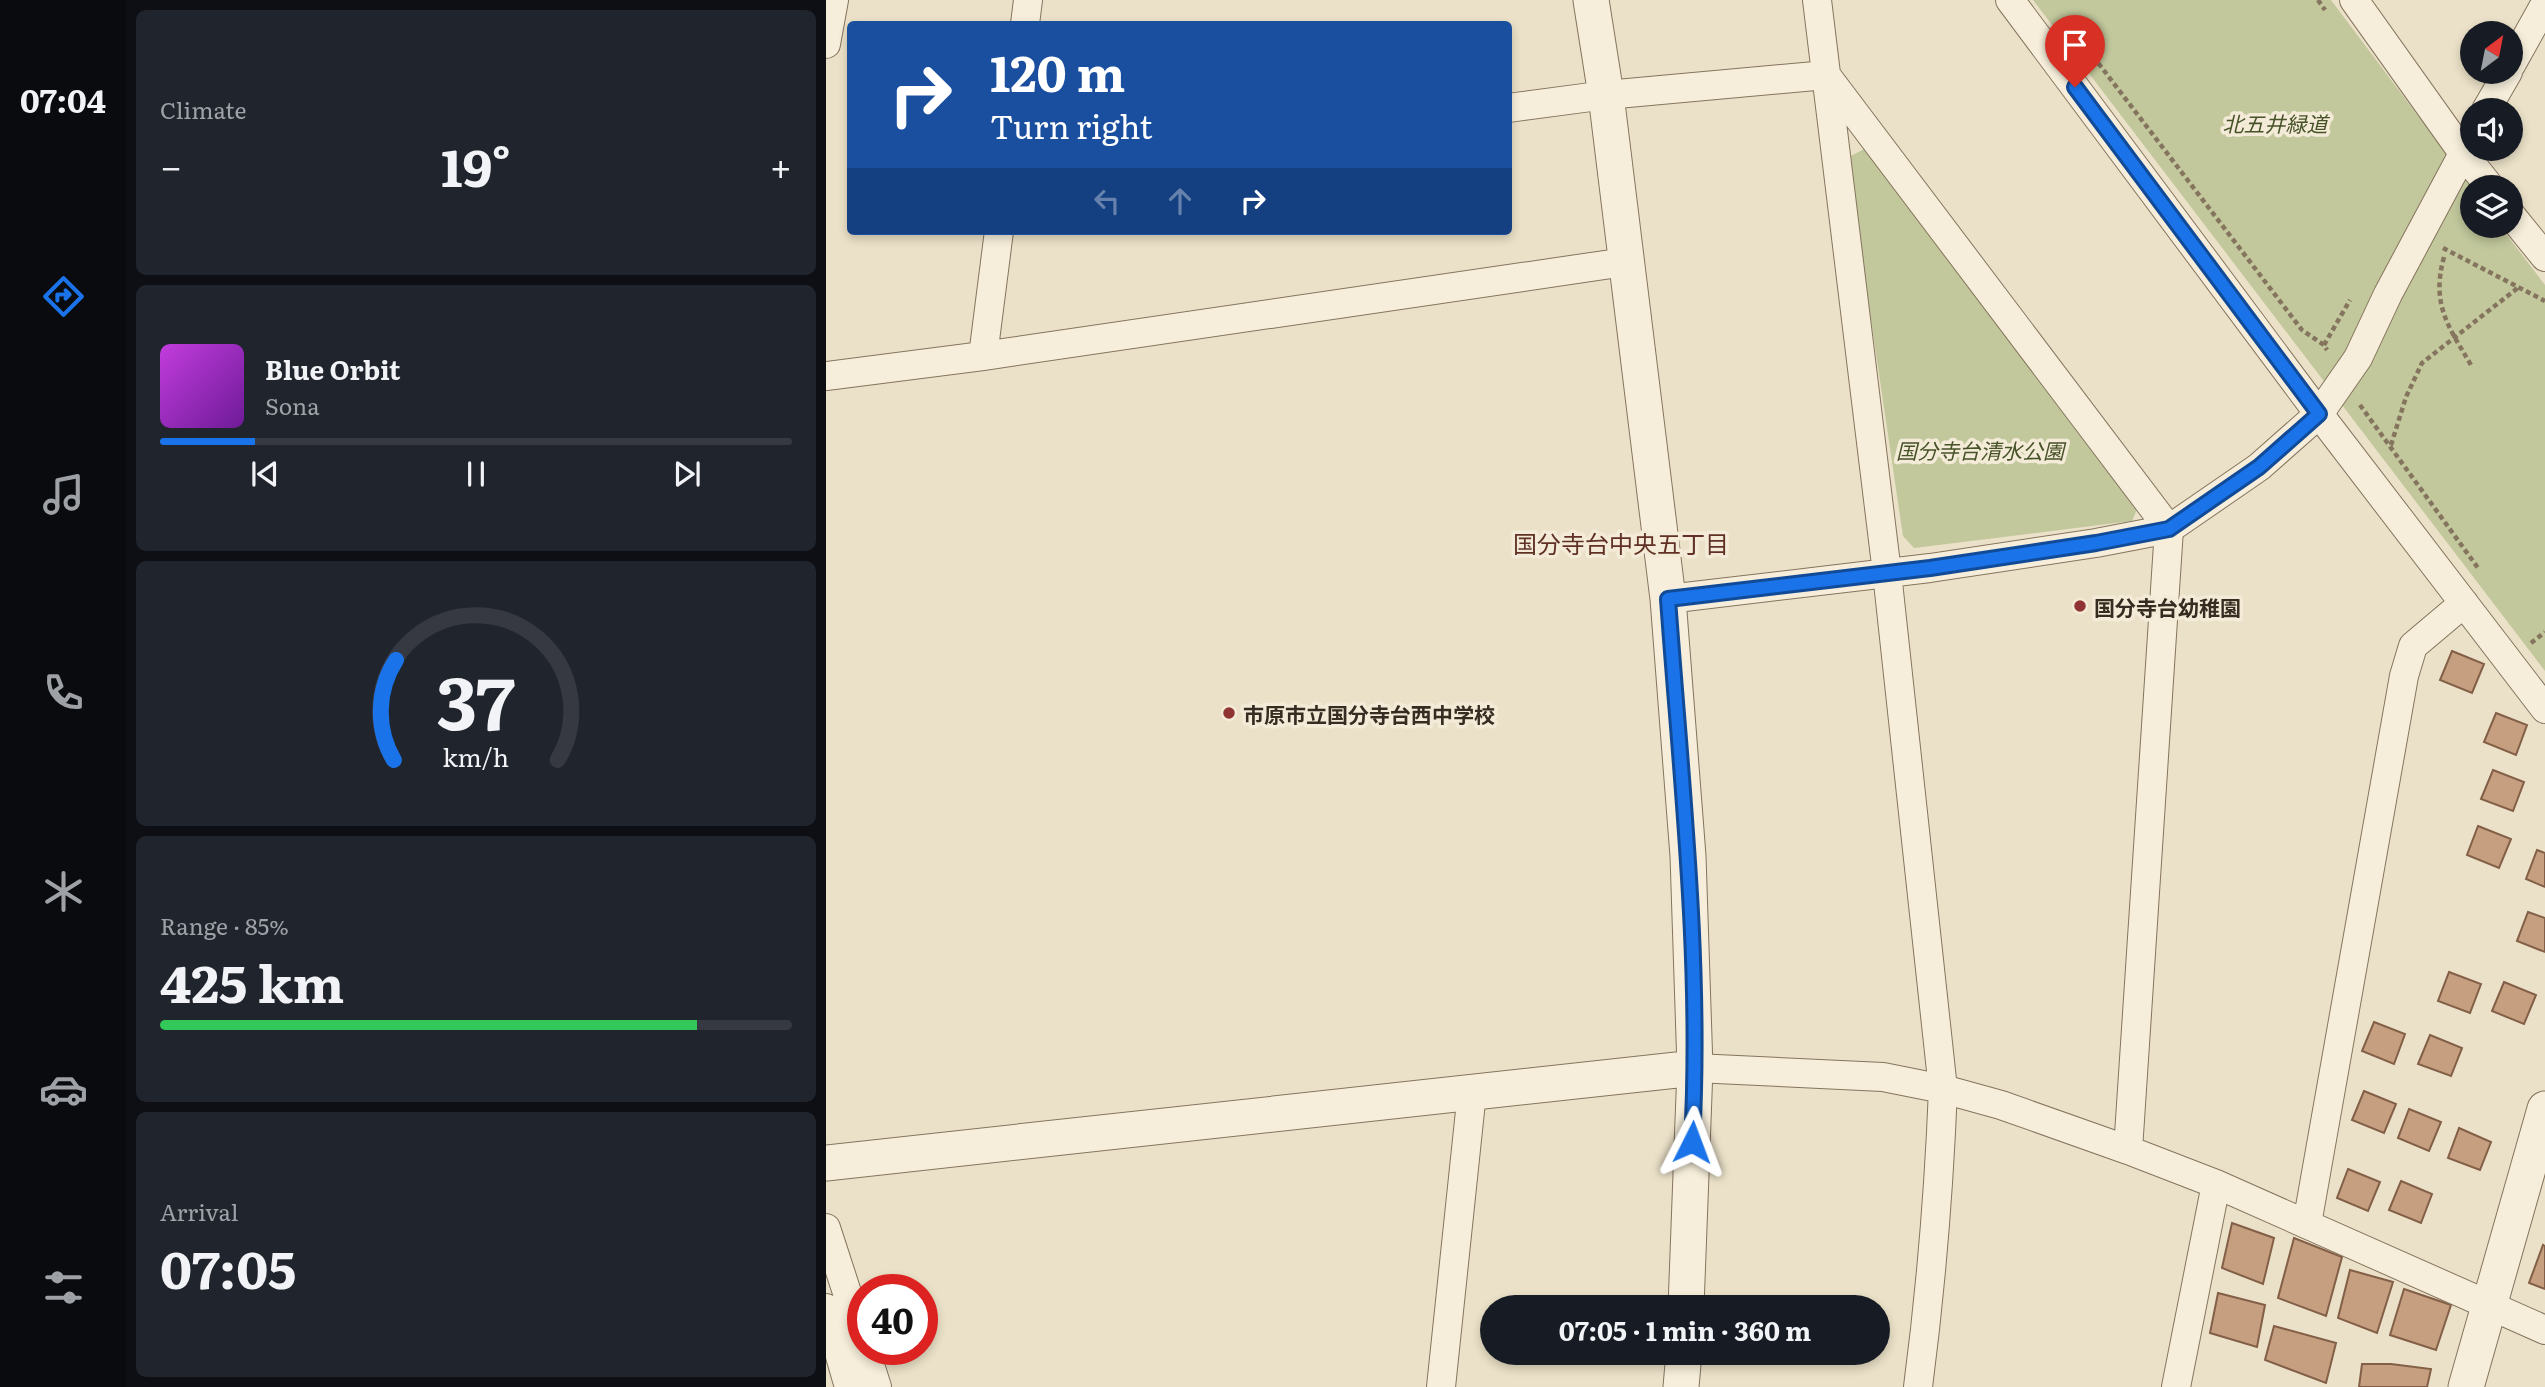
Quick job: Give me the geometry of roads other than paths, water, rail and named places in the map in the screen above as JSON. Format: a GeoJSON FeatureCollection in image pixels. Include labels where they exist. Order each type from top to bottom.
{"type":"FeatureCollection","features":[{"type":"Feature","properties":{"kind":"street"},"geometry":{"type":"LineString","coordinates":[[826,44],[834,0]]}},
{"type":"Feature","properties":{"kind":"street"},"geometry":{"type":"LineString","coordinates":[[1025,21],[1028,0]]}},
{"type":"Feature","properties":{"kind":"street"},"geometry":{"type":"LineString","coordinates":[[1591,0],[1606,95],[1668,599],[1688,856],[1695,1068],[1686,1295]]}},
{"type":"Feature","properties":{"kind":"street"},"geometry":{"type":"LineString","coordinates":[[1817,0],[1887,573],[1943,1089],[1936,1223],[1919,1387]]}},
{"type":"Feature","properties":{"kind":"street"},"geometry":{"type":"LineString","coordinates":[[2010,0],[2319,414],[2545,709]]}},
{"type":"Feature","properties":{"kind":"street"},"geometry":{"type":"LineString","coordinates":[[2354,0],[2460,134]]}},
{"type":"Feature","properties":{"kind":"street"},"geometry":{"type":"LineString","coordinates":[[2524,42],[2545,4]]}},
{"type":"Feature","properties":{"kind":"street"},"geometry":{"type":"LineString","coordinates":[[1512,107],[1606,95],[1826,75]]}},
{"type":"Feature","properties":{"kind":"street"},"geometry":{"type":"LineString","coordinates":[[1826,75],[2169,529],[2128,1150]]}},
{"type":"Feature","properties":{"kind":"street"},"geometry":{"type":"LineString","coordinates":[[1668,599],[1887,573],[2096,543],[2169,529],[2259,467],[2319,414],[2358,358],[2460,159]]}},
{"type":"Feature","properties":{"kind":"street"},"geometry":{"type":"LineString","coordinates":[[2523,230],[2545,257]]}},
{"type":"Feature","properties":{"kind":"street"},"geometry":{"type":"LineString","coordinates":[[983,356],[998,235]]}},
{"type":"Feature","properties":{"kind":"street"},"geometry":{"type":"LineString","coordinates":[[826,376],[983,356],[1625,262]]}},
{"type":"Feature","properties":{"kind":"street"},"geometry":{"type":"LineString","coordinates":[[2307,1224],[2404,676],[2413,646],[2464,603]]}},
{"type":"Feature","properties":{"kind":"street"},"geometry":{"type":"LineString","coordinates":[[826,1163],[1695,1068],[1883,1077],[1943,1089],[2001,1105],[2128,1150],[2216,1184],[2545,1330]]}},
{"type":"Feature","properties":{"kind":"street"},"geometry":{"type":"LineString","coordinates":[[1441,1387],[1472,1092]]}},
{"type":"Feature","properties":{"kind":"street"},"geometry":{"type":"LineString","coordinates":[[2466,1387],[2545,1109]]}},
{"type":"Feature","properties":{"kind":"street"},"geometry":{"type":"LineString","coordinates":[[2176,1387],[2216,1184]]}},
{"type":"Feature","properties":{"kind":"street"},"geometry":{"type":"LineString","coordinates":[[826,1228],[847,1293]]}},
{"type":"Feature","properties":{"kind":"street"},"geometry":{"type":"LineString","coordinates":[[826,1308],[841,1384]]}},
{"type":"Feature","properties":{"kind":"street"},"geometry":{"type":"LineString","coordinates":[[870,1365],[877,1387]]}},
{"type":"Feature","properties":{"kind":"street"},"geometry":{"type":"LineString","coordinates":[[1681,1387],[1683,1365]]}},
{"type":"Feature","properties":{"kind":"place","name":"国分寺台幼稚園"},"geometry":{"type":"Point","coordinates":[2080,606]}},
{"type":"Feature","properties":{"kind":"place","name":"市原市立国分寺台西中学校"},"geometry":{"type":"Point","coordinates":[1229,713]}},
{"type":"Feature","properties":{"kind":"district","name":"国分寺台中央五丁目"},"geometry":{"type":"Point","coordinates":[1621,542]}},
{"type":"Feature","properties":{"kind":"park label","name":"北五井緑道"},"geometry":{"type":"Point","coordinates":[2275,122]}},
{"type":"Feature","properties":{"kind":"park label","name":"国分寺台清水公園"},"geometry":{"type":"Point","coordinates":[1980,449]}}]}
